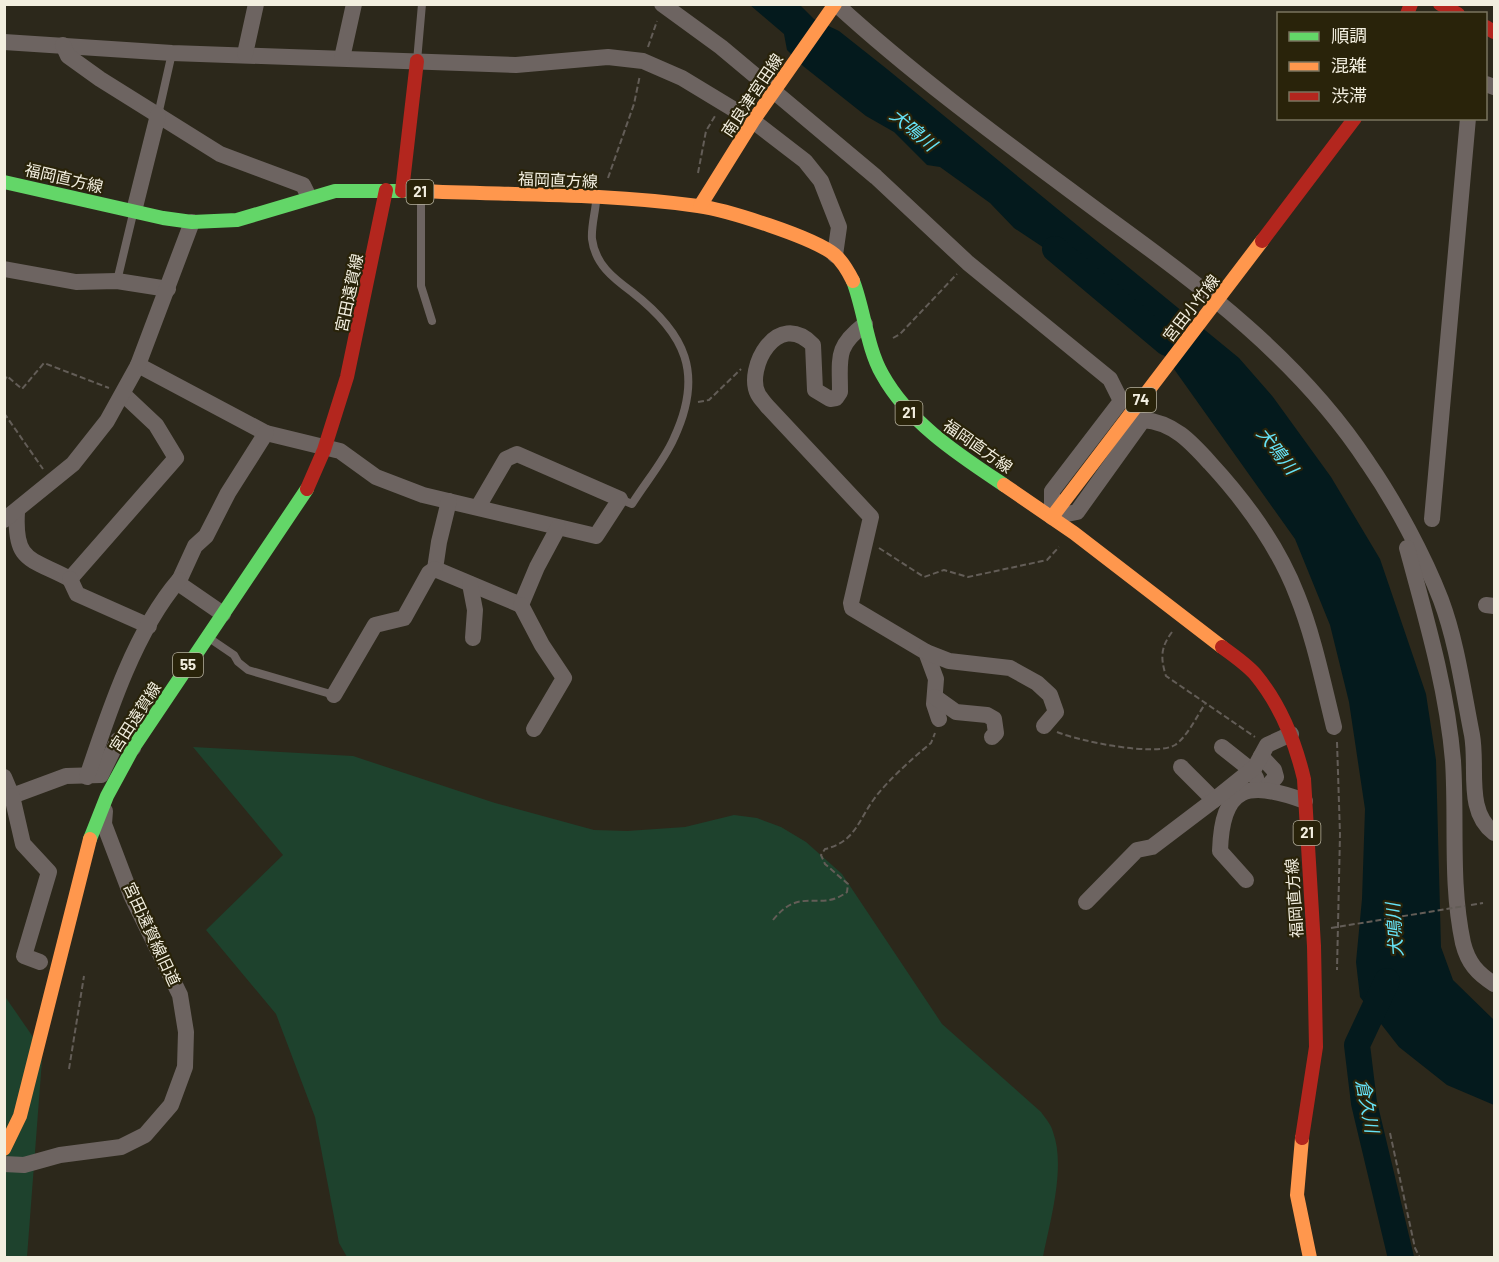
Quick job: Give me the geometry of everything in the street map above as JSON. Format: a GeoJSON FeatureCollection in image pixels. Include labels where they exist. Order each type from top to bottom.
{"type":"FeatureCollection","features":[{"type":"Feature","properties":{"kind":"main road","name":"南良津宮田線"},"geometry":{"type":"LineString","coordinates":[[700,206],[773,91],[836,4]]}},
{"type":"Feature","properties":{"kind":"main road"},"geometry":{"type":"LineString","coordinates":[[1440,4],[1454,12]]}},
{"type":"Feature","properties":{"kind":"main road"},"geometry":{"type":"LineString","coordinates":[[402,191],[417,61]]}},
{"type":"Feature","properties":{"kind":"main road","name":"宮田小竹線"},"geometry":{"type":"LineString","coordinates":[[1052,517],[1353,120]]}},
{"type":"Feature","properties":{"kind":"main road","name":"福岡直方線"},"geometry":{"type":"LineString","coordinates":[[4,182],[192,222],[237,219],[335,191],[386,190],[599,199],[700,206],[810,239],[835,255],[846,267],[854,284],[871,347],[881,373],[894,393],[931,434],[1074,532],[1184,615],[1254,673],[1271,696],[1291,734],[1304,779],[1314,951],[1316,1050],[1300,1150],[1297,1194],[1301,1226],[1310,1257]]}},
{"type":"Feature","properties":{"kind":"main road","name":"宮田遠賀線"},"geometry":{"type":"LineString","coordinates":[[4,1149],[20,1116],[89,841],[107,796],[133,748],[309,486],[326,448],[341,401],[368,287],[386,190]]}},
{"type":"Feature","properties":{"kind":"street"},"geometry":{"type":"LineString","coordinates":[[245,54],[256,4]]}},
{"type":"Feature","properties":{"kind":"street"},"geometry":{"type":"LineString","coordinates":[[342,58],[354,4]]}},
{"type":"Feature","properties":{"kind":"street"},"geometry":{"type":"LineString","coordinates":[[836,4],[866,32],[1010,145],[1217,300],[1252,329],[1309,387],[1347,432],[1395,506],[1441,600],[1459,664],[1474,748],[1476,807],[1485,826],[1494,833]]}},
{"type":"Feature","properties":{"kind":"street"},"geometry":{"type":"LineString","coordinates":[[663,5],[721,47],[876,177],[968,263],[1110,379],[1121,401],[1052,491],[1052,517],[1077,512],[1143,420],[1156,421],[1185,435],[1233,487],[1282,562],[1301,606],[1334,727]]}},
{"type":"Feature","properties":{"kind":"street"},"geometry":{"type":"LineString","coordinates":[[4,42],[172,53],[516,65],[608,57],[643,61],[682,78],[753,121],[805,161],[821,181],[839,227],[835,255]]}},
{"type":"Feature","properties":{"kind":"street"},"geometry":{"type":"LineString","coordinates":[[63,45],[68,56],[220,154],[303,185],[309,197]]}},
{"type":"Feature","properties":{"kind":"street"},"geometry":{"type":"LineString","coordinates":[[134,211],[158,115]]}},
{"type":"Feature","properties":{"kind":"street"},"geometry":{"type":"LineString","coordinates":[[1432,519],[1468,120]]}},
{"type":"Feature","properties":{"kind":"street"},"geometry":{"type":"LineString","coordinates":[[149,626],[77,594],[70,579],[24,555],[15,537],[9,515],[73,464],[92,442],[123,394],[138,365],[192,222]]}},
{"type":"Feature","properties":{"kind":"street"},"geometry":{"type":"LineString","coordinates":[[4,269],[76,282],[117,281],[168,289]]}},
{"type":"Feature","properties":{"kind":"street"},"geometry":{"type":"LineString","coordinates":[[865,324],[849,336],[840,350],[838,364],[840,392],[836,398],[830,399],[815,390],[813,345],[804,336],[795,332],[776,336],[763,356],[757,372],[758,394],[767,406],[871,517],[851,603],[852,608],[926,652],[949,661],[1010,668],[1037,683],[1050,695],[1056,712],[1044,726]]}},
{"type":"Feature","properties":{"kind":"street"},"geometry":{"type":"LineString","coordinates":[[138,365],[266,433],[340,451],[376,477],[423,495],[596,536],[620,499],[517,454],[506,459],[478,507]]}},
{"type":"Feature","properties":{"kind":"street"},"geometry":{"type":"LineString","coordinates":[[70,579],[176,458],[156,425],[123,394]]}},
{"type":"Feature","properties":{"kind":"street"},"geometry":{"type":"LineString","coordinates":[[87,777],[106,720],[162,600],[179,580],[195,546],[206,536],[228,493],[266,433]]}},
{"type":"Feature","properties":{"kind":"street"},"geometry":{"type":"LineString","coordinates":[[334,695],[375,625],[404,618],[429,573],[435,569],[438,542],[449,501]]}},
{"type":"Feature","properties":{"kind":"street"},"geometry":{"type":"LineString","coordinates":[[1395,506],[1442,688],[1453,761],[1454,870],[1463,942],[1468,959],[1476,972],[1494,984]]}},
{"type":"Feature","properties":{"kind":"street"},"geometry":{"type":"LineString","coordinates":[[521,605],[537,567],[558,528]]}},
{"type":"Feature","properties":{"kind":"street"},"geometry":{"type":"LineString","coordinates":[[435,569],[521,605],[542,645],[564,678],[534,729]]}},
{"type":"Feature","properties":{"kind":"street"},"geometry":{"type":"LineString","coordinates":[[179,580],[178,583],[223,614]]}},
{"type":"Feature","properties":{"kind":"street"},"geometry":{"type":"LineString","coordinates":[[470,584],[475,610],[473,638]]}},
{"type":"Feature","properties":{"kind":"street"},"geometry":{"type":"LineString","coordinates":[[926,652],[936,679],[935,697],[939,719]]}},
{"type":"Feature","properties":{"kind":"street"},"geometry":{"type":"LineString","coordinates":[[935,697],[956,712],[987,715],[994,719],[996,733],[992,736]]}},
{"type":"Feature","properties":{"kind":"street"},"geometry":{"type":"LineString","coordinates":[[1086,902],[1137,850],[1152,847],[1251,771],[1264,751],[1291,734]]}},
{"type":"Feature","properties":{"kind":"street"},"geometry":{"type":"LineString","coordinates":[[12,796],[66,776],[101,775],[118,740],[133,748]]}},
{"type":"Feature","properties":{"kind":"street"},"geometry":{"type":"LineString","coordinates":[[1222,747],[1267,788],[1305,801]]}},
{"type":"Feature","properties":{"kind":"street"},"geometry":{"type":"LineString","coordinates":[[1246,880],[1220,850],[1225,810],[1245,791],[1267,788],[1276,777],[1264,751]]}},
{"type":"Feature","properties":{"kind":"street"},"geometry":{"type":"LineString","coordinates":[[1181,767],[1214,800]]}},
{"type":"Feature","properties":{"kind":"street"},"geometry":{"type":"LineString","coordinates":[[4,777],[12,796],[23,844],[49,872],[24,956],[40,962]]}},
{"type":"Feature","properties":{"kind":"street","name":"宮田遠賀線旧道"},"geometry":{"type":"LineString","coordinates":[[4,1164],[24,1165],[60,1155],[121,1146],[145,1135],[171,1105],[185,1068],[186,1032],[180,995],[131,895],[104,824],[107,796]]}},
{"type":"Feature","properties":{"kind":"lane"},"geometry":{"type":"LineString","coordinates":[[417,61],[422,4]]}},
{"type":"Feature","properties":{"kind":"lane"},"geometry":{"type":"LineString","coordinates":[[158,115],[172,53]]}},
{"type":"Feature","properties":{"kind":"lane"},"geometry":{"type":"LineString","coordinates":[[421,192],[421,286],[432,321]]}},
{"type":"Feature","properties":{"kind":"lane"},"geometry":{"type":"LineString","coordinates":[[599,199],[592,238],[599,259],[611,278],[633,293],[676,335],[691,381],[674,439],[632,504],[620,499]]}},
{"type":"Feature","properties":{"kind":"lane"},"geometry":{"type":"LineString","coordinates":[[117,281],[134,211]]}},
{"type":"Feature","properties":{"kind":"lane"},"geometry":{"type":"LineString","coordinates":[[207,637],[234,655],[238,663],[248,670],[334,695]]}},
{"type":"Feature","properties":{"kind":"path"},"geometry":{"type":"LineString","coordinates":[[599,199],[634,104],[643,61],[663,5]]}},
{"type":"Feature","properties":{"kind":"path"},"geometry":{"type":"LineString","coordinates":[[698,173],[706,131],[722,102]]}},
{"type":"Feature","properties":{"kind":"path"},"geometry":{"type":"LineString","coordinates":[[871,347],[900,334],[968,263]]}},
{"type":"Feature","properties":{"kind":"path"},"geometry":{"type":"LineString","coordinates":[[4,382],[7,376],[22,389],[44,363],[123,394]]}},
{"type":"Feature","properties":{"kind":"path"},"geometry":{"type":"LineString","coordinates":[[686,403],[709,400],[726,386],[739,369],[757,372]]}},
{"type":"Feature","properties":{"kind":"path"},"geometry":{"type":"LineString","coordinates":[[4,413],[51,481]]}},
{"type":"Feature","properties":{"kind":"path"},"geometry":{"type":"LineString","coordinates":[[866,540],[924,577],[944,570],[968,577],[1047,560],[1074,532]]}},
{"type":"Feature","properties":{"kind":"path"},"geometry":{"type":"LineString","coordinates":[[1184,615],[1163,645],[1161,661],[1166,676],[1264,751]]}},
{"type":"Feature","properties":{"kind":"path"},"geometry":{"type":"LineString","coordinates":[[1044,726],[1089,741],[1158,749],[1172,747],[1179,742],[1205,704]]}},
{"type":"Feature","properties":{"kind":"path"},"geometry":{"type":"LineString","coordinates":[[773,920],[782,909],[793,902],[809,899],[824,901],[839,898],[847,892],[848,884],[825,864],[821,855],[825,849],[842,845],[862,822],[875,798],[931,743],[939,719]]}},
{"type":"Feature","properties":{"kind":"path"},"geometry":{"type":"LineString","coordinates":[[1334,727],[1340,759],[1337,973]]}},
{"type":"Feature","properties":{"kind":"path"},"geometry":{"type":"LineString","coordinates":[[1331,928],[1466,906]]}},
{"type":"Feature","properties":{"kind":"path"},"geometry":{"type":"LineString","coordinates":[[69,1069],[84,976]]}},
{"type":"Feature","properties":{"kind":"path"},"geometry":{"type":"LineString","coordinates":[[1390,1133],[1415,1248],[1420,1257]]}},
{"type":"Feature","properties":{"kind":"green space"},"geometry":{"type":"Polygon","coordinates":[[[193,747],[353,756],[495,803],[594,830],[627,831],[685,827],[734,815],[757,818],[781,827],[806,842],[842,874],[942,1024],[1041,1112],[1052,1129],[1058,1161],[1056,1194],[1043,1257],[347,1257],[339,1243],[315,1117],[276,1014],[206,930],[283,855],[193,747]]]}},
{"type":"Feature","properties":{"kind":"green space"},"geometry":{"type":"Polygon","coordinates":[[[4,995],[33,1037],[42,1060],[27,1257],[5,1257],[4,995]]]}},
{"type":"Feature","properties":{"kind":"water"},"geometry":{"type":"Polygon","coordinates":[[[750,5],[800,5],[814,19],[839,31],[887,69],[1239,358],[1273,397],[1331,477],[1380,559],[1426,694],[1436,760],[1441,947],[1453,980],[1494,1020],[1494,1105],[1447,1085],[1399,1047],[1360,997],[1356,962],[1362,899],[1365,809],[1349,702],[1330,625],[1295,539],[1127,303],[1014,228],[990,203],[940,167],[927,165],[894,132],[866,116],[803,66],[787,50],[784,34],[750,5]]]}},
{"type":"Feature","properties":{"kind":"waterway","name":"犬鳴川"},"geometry":{"type":"LineString","coordinates":[[1055,249],[1167,343]]}},
{"type":"Feature","properties":{"kind":"waterway","name":"倉久川"},"geometry":{"type":"LineString","coordinates":[[1387,981],[1357,1045],[1364,1103],[1401,1258]]}},
{"type":"Feature","properties":{"kind":"traffic: fast"},"geometry":{"type":"LineString","coordinates":[[4,182],[163,218],[192,222],[237,220],[335,191],[419,191]]}},
{"type":"Feature","properties":{"kind":"traffic: fast"},"geometry":{"type":"LineString","coordinates":[[853,281],[877,364],[893,392],[936,437],[1004,485]]}},
{"type":"Feature","properties":{"kind":"traffic: fast"},"geometry":{"type":"LineString","coordinates":[[90,839],[107,796],[133,748],[307,489]]}},
{"type":"Feature","properties":{"kind":"traffic: slow"},"geometry":{"type":"LineString","coordinates":[[700,206],[753,121],[835,4]]}},
{"type":"Feature","properties":{"kind":"traffic: slow"},"geometry":{"type":"LineString","coordinates":[[419,191],[594,197],[698,206],[769,225],[808,240],[835,255],[853,281]]}},
{"type":"Feature","properties":{"kind":"traffic: slow"},"geometry":{"type":"LineString","coordinates":[[1052,517],[1262,241]]}},
{"type":"Feature","properties":{"kind":"traffic: slow"},"geometry":{"type":"LineString","coordinates":[[1004,485],[1074,533],[1222,647]]}},
{"type":"Feature","properties":{"kind":"traffic: slow"},"geometry":{"type":"LineString","coordinates":[[4,1149],[20,1116],[90,839]]}},
{"type":"Feature","properties":{"kind":"traffic: slow"},"geometry":{"type":"LineString","coordinates":[[1302,1138],[1297,1195],[1310,1258]]}},
{"type":"Feature","properties":{"kind":"traffic: jam"},"geometry":{"type":"LineString","coordinates":[[1408,12],[1411,4]]}},
{"type":"Feature","properties":{"kind":"traffic: jam"},"geometry":{"type":"LineString","coordinates":[[1440,4],[1454,12]]}},
{"type":"Feature","properties":{"kind":"traffic: jam"},"geometry":{"type":"LineString","coordinates":[[1487,28],[1494,32]]}},
{"type":"Feature","properties":{"kind":"traffic: jam"},"geometry":{"type":"LineString","coordinates":[[402,191],[417,61]]}},
{"type":"Feature","properties":{"kind":"traffic: jam"},"geometry":{"type":"LineString","coordinates":[[1262,241],[1353,120]]}},
{"type":"Feature","properties":{"kind":"traffic: jam"},"geometry":{"type":"LineString","coordinates":[[307,489],[324,450],[347,377],[386,190]]}},
{"type":"Feature","properties":{"kind":"traffic: jam"},"geometry":{"type":"LineString","coordinates":[[1222,647],[1251,670],[1272,698],[1291,737],[1304,779],[1314,946],[1316,1047],[1302,1138]]}}]}
